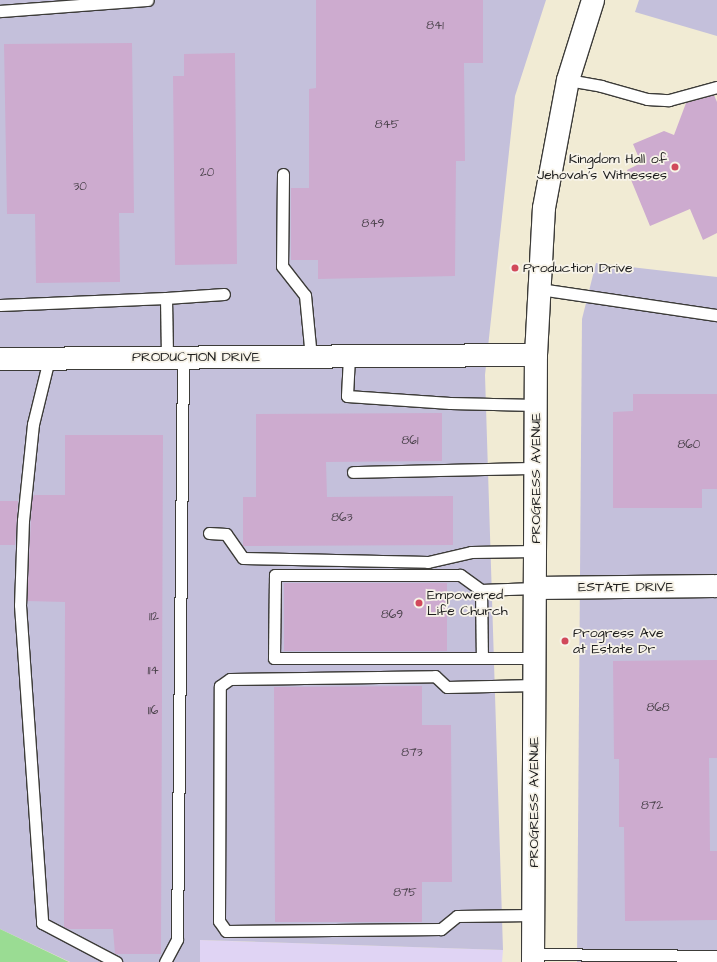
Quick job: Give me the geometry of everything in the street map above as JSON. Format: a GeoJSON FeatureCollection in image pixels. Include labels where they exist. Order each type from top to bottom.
{"type":"FeatureCollection","features":[{"type":"Feature","properties":{"kind":"main road","name":"PROGRESS AVENUE"},"geometry":{"type":"LineString","coordinates":[[533,958],[536,355],[544,208],[568,80],[593,0]]}},
{"type":"Feature","properties":{"kind":"main road","name":"PRODUCTION DRIVE"},"geometry":{"type":"LineString","coordinates":[[0,359],[536,355]]}},
{"type":"Feature","properties":{"kind":"main road","name":"ESTATE DRIVE"},"geometry":{"type":"LineString","coordinates":[[535,588],[717,586]]}},
{"type":"Feature","properties":{"kind":"lane"},"geometry":{"type":"LineString","coordinates":[[0,11],[148,0]]}},
{"type":"Feature","properties":{"kind":"lane"},"geometry":{"type":"LineString","coordinates":[[568,80],[601,86],[647,100],[669,100],[717,87]]}},
{"type":"Feature","properties":{"kind":"lane"},"geometry":{"type":"LineString","coordinates":[[283,174],[282,266],[305,295],[311,357]]}},
{"type":"Feature","properties":{"kind":"lane"},"geometry":{"type":"LineString","coordinates":[[540,288],[717,315]]}},
{"type":"Feature","properties":{"kind":"lane"},"geometry":{"type":"LineString","coordinates":[[0,304],[166,298],[224,294]]}},
{"type":"Feature","properties":{"kind":"lane"},"geometry":{"type":"LineString","coordinates":[[164,962],[177,939],[175,358],[166,298]]}},
{"type":"Feature","properties":{"kind":"lane"},"geometry":{"type":"LineString","coordinates":[[349,356],[347,396],[450,403],[536,405]]}},
{"type":"Feature","properties":{"kind":"lane"},"geometry":{"type":"LineString","coordinates":[[49,358],[33,424],[23,520],[20,605],[42,923],[116,962]]}},
{"type":"Feature","properties":{"kind":"lane"},"geometry":{"type":"LineString","coordinates":[[353,472],[536,468]]}},
{"type":"Feature","properties":{"kind":"lane"},"geometry":{"type":"LineString","coordinates":[[209,533],[226,534],[243,558],[428,562],[471,552],[535,551]]}},
{"type":"Feature","properties":{"kind":"lane"},"geometry":{"type":"LineString","coordinates":[[535,588],[481,590],[460,575],[275,575],[274,658],[535,658]]}},
{"type":"Feature","properties":{"kind":"lane"},"geometry":{"type":"LineString","coordinates":[[481,590],[482,658]]}},
{"type":"Feature","properties":{"kind":"lane"},"geometry":{"type":"LineString","coordinates":[[534,915],[457,916],[441,929],[226,931],[219,921],[220,686],[230,679],[435,676],[447,687],[535,685]]}},
{"type":"Feature","properties":{"kind":"lane"},"geometry":{"type":"LineString","coordinates":[[533,958],[717,956]]}},
{"type":"Feature","properties":{"kind":"shaded area"},"geometry":{"type":"Polygon","coordinates":[[[0,0],[546,0],[515,96],[485,375],[503,950],[200,940],[200,962],[70,962],[0,929],[0,0]]]}},
{"type":"Feature","properties":{"kind":"shaded area"},"geometry":{"type":"Polygon","coordinates":[[[639,0],[717,0],[717,36],[635,12],[639,0]]]}},
{"type":"Feature","properties":{"kind":"shaded area"},"geometry":{"type":"Polygon","coordinates":[[[596,263],[717,277],[717,962],[577,962],[582,319],[596,263]]]}},
{"type":"Feature","properties":{"kind":"shaded area"},"geometry":{"type":"Polygon","coordinates":[[[199,940],[503,950],[502,962],[200,962],[199,940]]]}},
{"type":"Feature","properties":{"kind":"green space"},"geometry":{"type":"Polygon","coordinates":[[[0,929],[69,962],[0,962],[0,929]]]}},
{"type":"Feature","properties":{"kind":"building"},"geometry":{"type":"Polygon","coordinates":[[[316,0],[483,0],[483,63],[464,63],[465,161],[456,161],[455,276],[318,279],[318,260],[291,260],[291,188],[309,188],[309,89],[316,88],[316,0]]]}},
{"type":"Feature","properties":{"kind":"building"},"geometry":{"type":"Polygon","coordinates":[[[132,43],[134,213],[119,213],[120,282],[36,283],[35,214],[7,214],[4,44],[132,43]]]}},
{"type":"Feature","properties":{"kind":"building"},"geometry":{"type":"Polygon","coordinates":[[[235,53],[237,264],[175,265],[173,76],[184,76],[184,54],[235,53]]]}},
{"type":"Feature","properties":{"kind":"building","name":"Kingdom Hall of Jehovah's Witnesses"},"geometry":{"type":"Polygon","coordinates":[[[714,95],[717,102],[717,233],[703,240],[690,209],[650,226],[627,170],[641,163],[633,144],[664,131],[674,135],[686,103],[714,95]]]}},
{"type":"Feature","properties":{"kind":"building"},"geometry":{"type":"Polygon","coordinates":[[[633,394],[717,394],[717,489],[702,489],[702,508],[613,508],[613,412],[633,411],[633,394]]]}},
{"type":"Feature","properties":{"kind":"building"},"geometry":{"type":"Polygon","coordinates":[[[442,413],[442,461],[326,462],[327,497],[453,496],[453,545],[243,546],[243,497],[256,497],[256,414],[442,413]]]}},
{"type":"Feature","properties":{"kind":"building"},"geometry":{"type":"Polygon","coordinates":[[[65,435],[163,435],[161,954],[115,954],[113,929],[69,929],[64,927],[65,602],[27,601],[32,501],[34,495],[65,495],[65,435]]]}},
{"type":"Feature","properties":{"kind":"building"},"geometry":{"type":"Polygon","coordinates":[[[0,501],[18,501],[15,545],[0,545],[0,501]]]}},
{"type":"Feature","properties":{"kind":"building"},"geometry":{"type":"Polygon","coordinates":[[[284,583],[447,583],[447,651],[284,651],[284,583]]]}},
{"type":"Feature","properties":{"kind":"building"},"geometry":{"type":"Polygon","coordinates":[[[717,660],[717,758],[709,758],[710,851],[717,851],[717,920],[625,921],[624,827],[619,827],[619,759],[614,759],[613,661],[717,660]]]}},
{"type":"Feature","properties":{"kind":"building"},"geometry":{"type":"Polygon","coordinates":[[[422,686],[422,725],[451,725],[452,882],[422,882],[422,922],[275,922],[274,687],[422,686]]]}},
{"type":"Feature","properties":{"kind":"place","name":"Kingdom Hall of Jehovah's Witnesses"},"geometry":{"type":"Point","coordinates":[675,167]}},
{"type":"Feature","properties":{"kind":"place","name":"Production Drive"},"geometry":{"type":"Point","coordinates":[515,268]}},
{"type":"Feature","properties":{"kind":"place","name":"Empowered Life Church"},"geometry":{"type":"Point","coordinates":[419,603]}},
{"type":"Feature","properties":{"kind":"place","name":"Progress Ave at Estate Dr"},"geometry":{"type":"Point","coordinates":[565,641]}}]}
